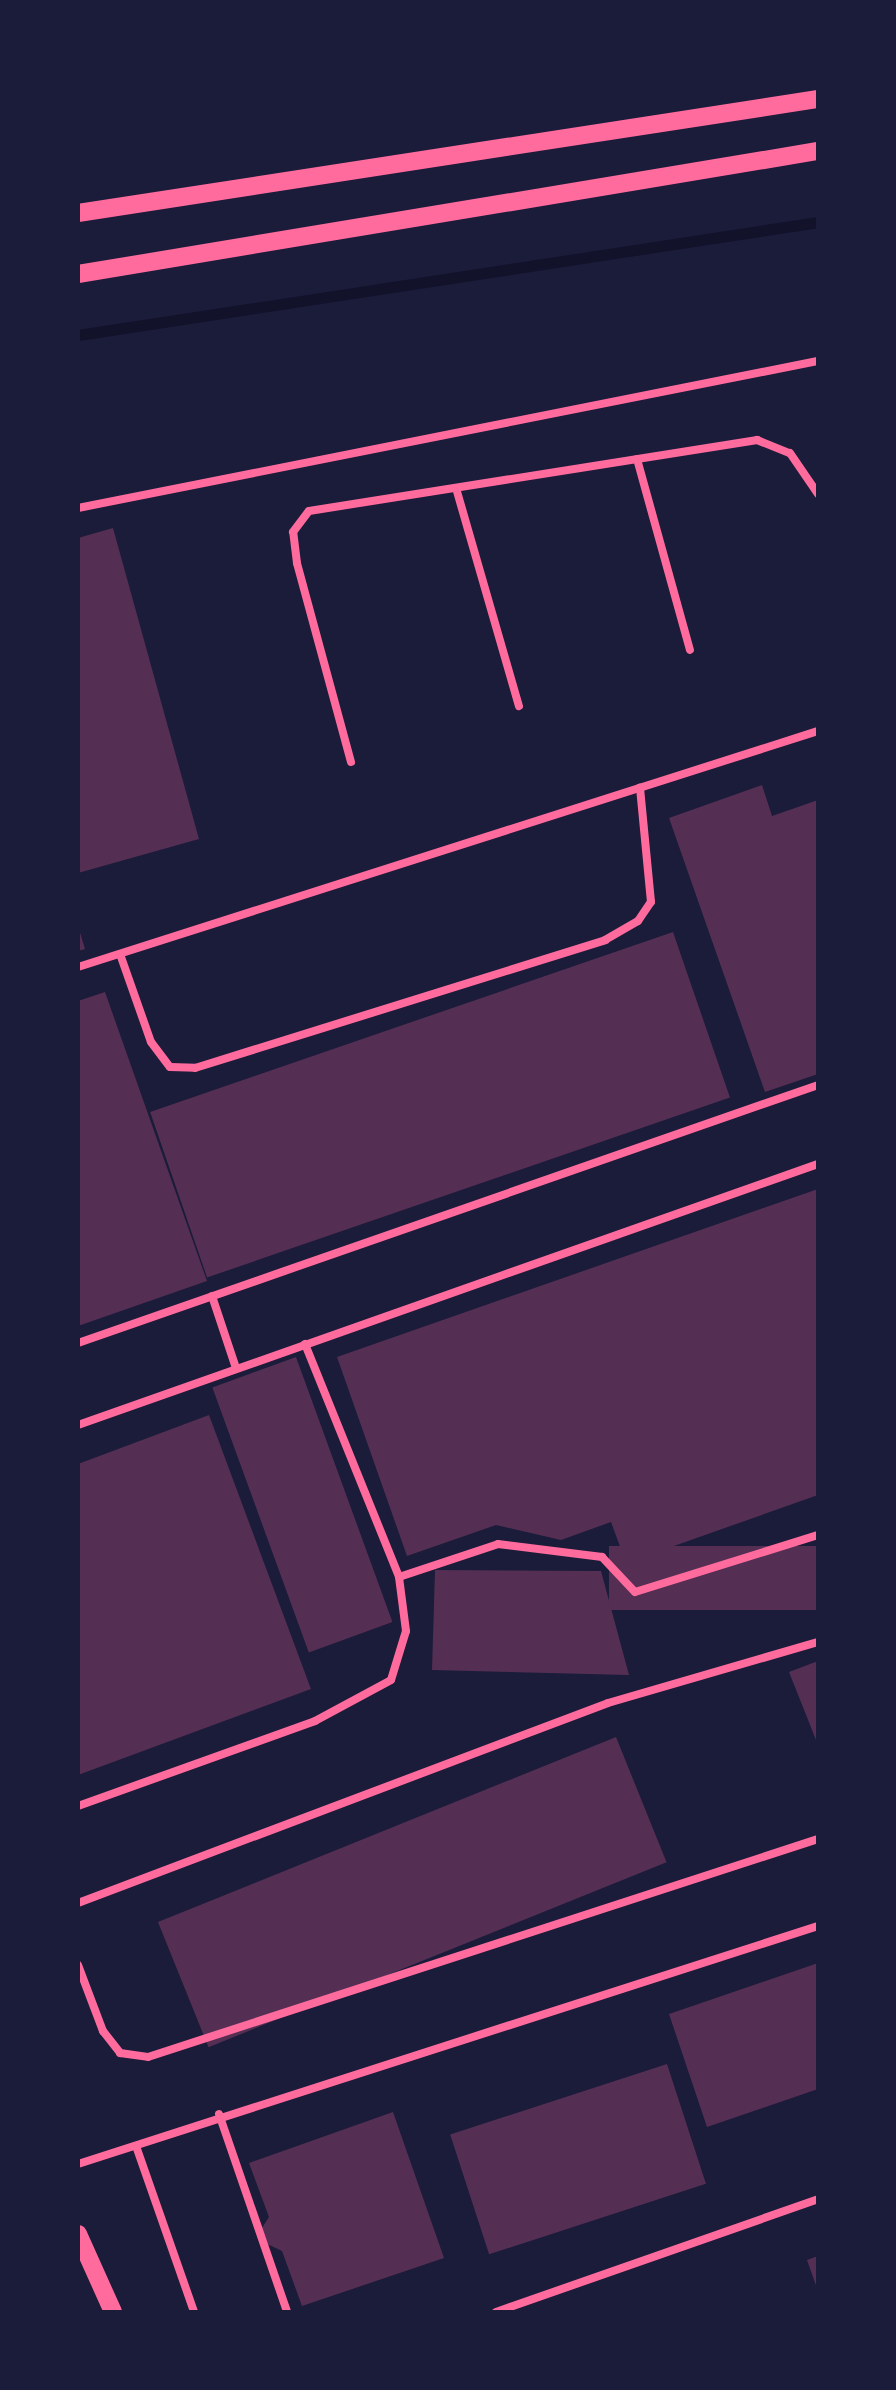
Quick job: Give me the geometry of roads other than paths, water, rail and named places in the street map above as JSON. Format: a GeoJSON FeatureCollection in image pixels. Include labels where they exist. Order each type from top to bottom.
{"type":"FeatureCollection","features":[{"type":"Feature","properties":{"kind":"street"},"geometry":{"type":"LineString","coordinates":[[78,214],[818,99]]}},
{"type":"Feature","properties":{"kind":"street"},"geometry":{"type":"LineString","coordinates":[[78,274],[818,151]]}},
{"type":"Feature","properties":{"kind":"street"},"geometry":{"type":"LineString","coordinates":[[78,2234],[113,2312]]}},
{"type":"Feature","properties":{"kind":"lane"},"geometry":{"type":"LineString","coordinates":[[78,508],[818,361]]}},
{"type":"Feature","properties":{"kind":"lane"},"geometry":{"type":"LineString","coordinates":[[351,762],[293,532],[310,512],[757,440],[790,453],[818,494]]}},
{"type":"Feature","properties":{"kind":"lane"},"geometry":{"type":"LineString","coordinates":[[637,459],[690,650]]}},
{"type":"Feature","properties":{"kind":"lane"},"geometry":{"type":"LineString","coordinates":[[456,488],[519,706]]}},
{"type":"Feature","properties":{"kind":"lane"},"geometry":{"type":"LineString","coordinates":[[78,967],[818,731]]}},
{"type":"Feature","properties":{"kind":"lane"},"geometry":{"type":"LineString","coordinates":[[120,954],[151,1042],[170,1066],[195,1068],[605,940],[638,922],[651,902],[640,788]]}},
{"type":"Feature","properties":{"kind":"lane"},"geometry":{"type":"LineString","coordinates":[[78,1343],[818,1085]]}},
{"type":"Feature","properties":{"kind":"lane"},"geometry":{"type":"LineString","coordinates":[[78,1425],[818,1164]]}},
{"type":"Feature","properties":{"kind":"lane"},"geometry":{"type":"LineString","coordinates":[[212,1296],[236,1368]]}},
{"type":"Feature","properties":{"kind":"lane"},"geometry":{"type":"LineString","coordinates":[[78,1806],[315,1722],[391,1680],[406,1631],[399,1576],[305,1344]]}},
{"type":"Feature","properties":{"kind":"lane"},"geometry":{"type":"LineString","coordinates":[[399,1576],[498,1544],[602,1557],[635,1592],[818,1535]]}},
{"type":"Feature","properties":{"kind":"lane"},"geometry":{"type":"LineString","coordinates":[[78,1903],[608,1703],[818,1642]]}},
{"type":"Feature","properties":{"kind":"lane"},"geometry":{"type":"LineString","coordinates":[[78,1965],[102,2031],[120,2053],[148,2056],[818,1840]]}},
{"type":"Feature","properties":{"kind":"lane"},"geometry":{"type":"LineString","coordinates":[[78,2164],[218,2114],[818,1926]]}},
{"type":"Feature","properties":{"kind":"lane"},"geometry":{"type":"LineString","coordinates":[[218,2114],[286,2312]]}},
{"type":"Feature","properties":{"kind":"lane"},"geometry":{"type":"LineString","coordinates":[[136,2146],[194,2312]]}},
{"type":"Feature","properties":{"kind":"lane"},"geometry":{"type":"LineString","coordinates":[[496,2312],[818,2199]]}},
{"type":"Feature","properties":{"kind":"waterway"},"geometry":{"type":"LineString","coordinates":[[78,335],[818,222]]}}]}
